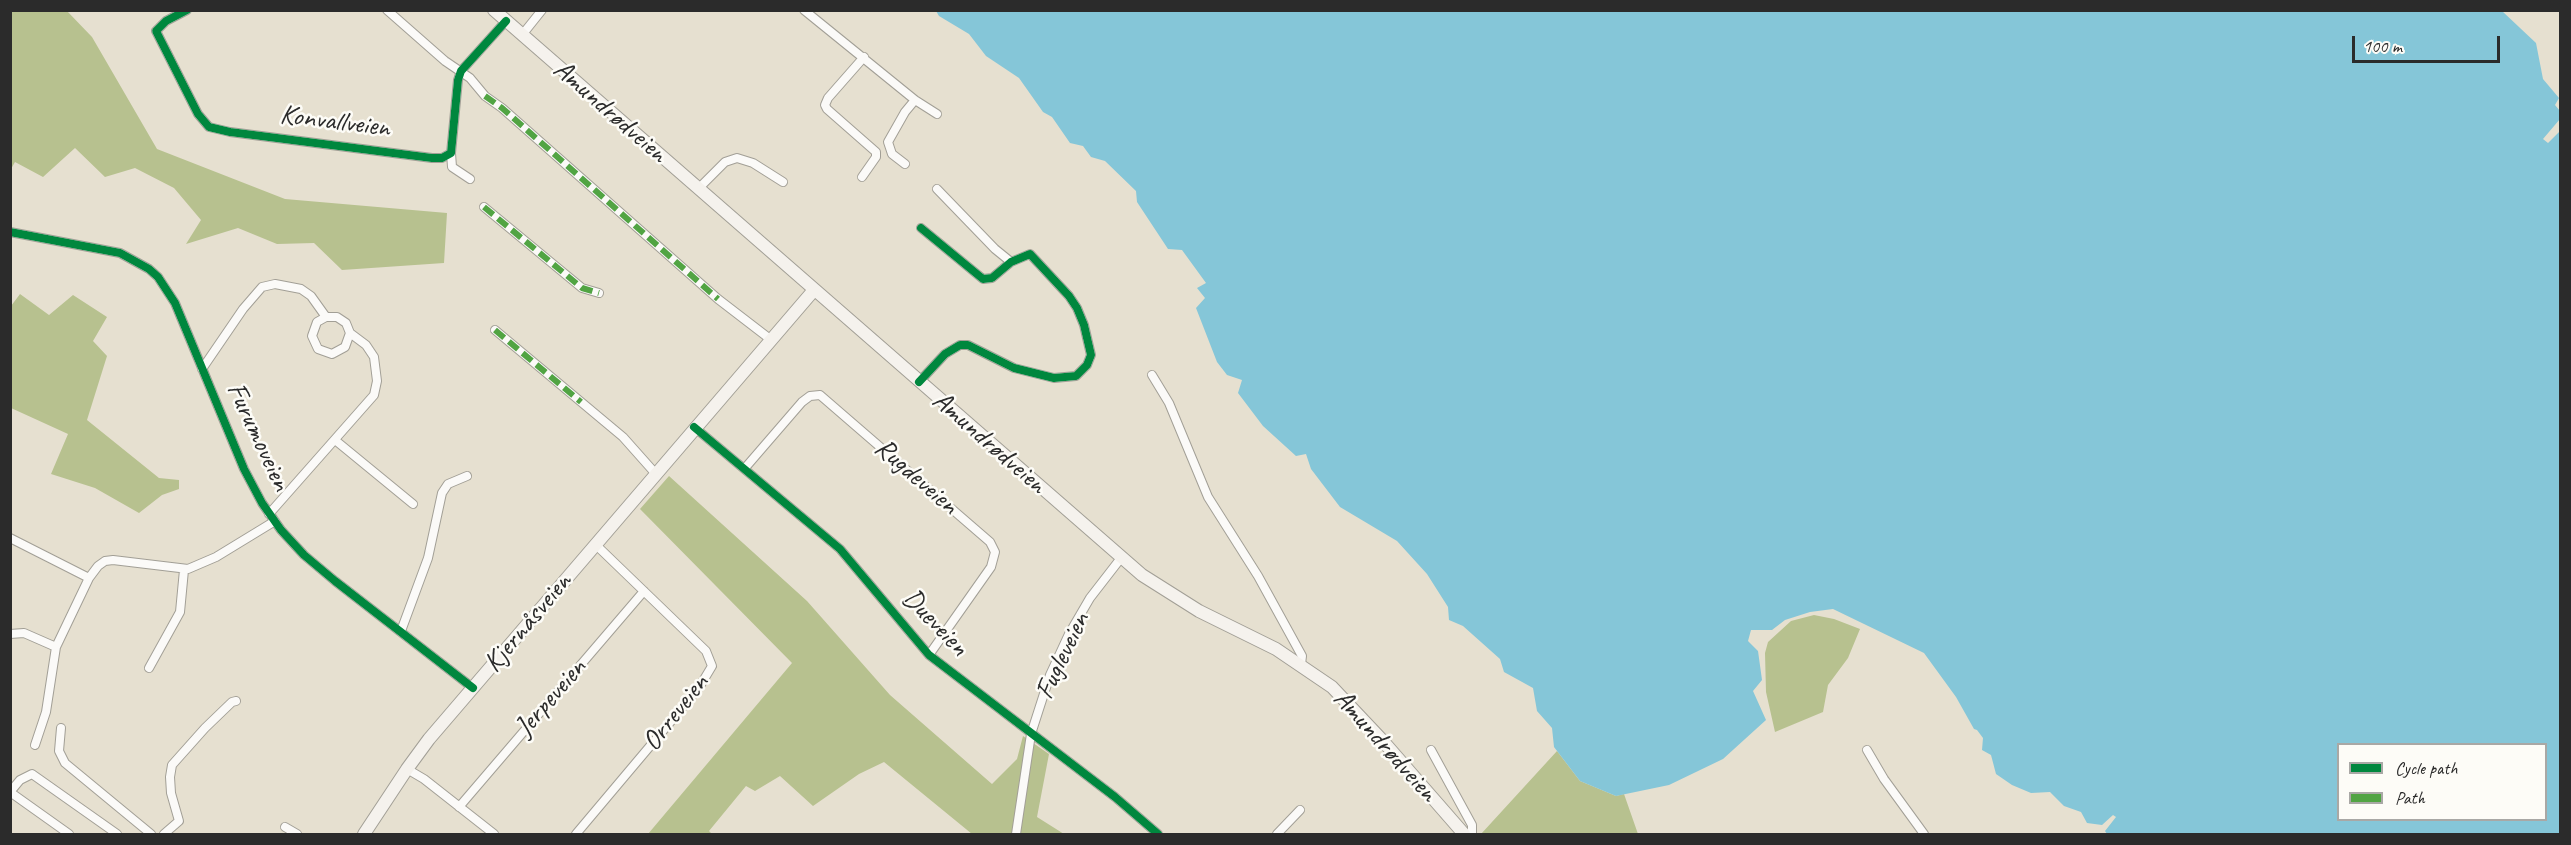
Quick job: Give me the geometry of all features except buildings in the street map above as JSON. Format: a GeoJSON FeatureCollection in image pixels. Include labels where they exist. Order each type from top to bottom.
{"type":"FeatureCollection","features":[{"type":"Feature","properties":{"kind":"main road","name":"Amundrødveien"},"geometry":{"type":"LineString","coordinates":[[495,10],[1121,558],[1174,597],[1301,664],[1348,703],[1464,834]]}},
{"type":"Feature","properties":{"kind":"main road","name":"Kjernåsveien"},"geometry":{"type":"LineString","coordinates":[[364,834],[407,769],[473,688],[694,427],[814,290]]}},
{"type":"Feature","properties":{"kind":"street","name":"Konvallveien"},"geometry":{"type":"LineString","coordinates":[[187,10],[163,23],[156,31],[198,114],[209,127],[230,132],[432,158],[442,158],[451,153]]}},
{"type":"Feature","properties":{"kind":"street"},"geometry":{"type":"LineString","coordinates":[[387,10],[445,61],[461,70],[482,90],[484,96],[502,108],[718,298],[770,339]]}},
{"type":"Feature","properties":{"kind":"street"},"geometry":{"type":"LineString","coordinates":[[522,35],[542,10]]}},
{"type":"Feature","properties":{"kind":"street"},"geometry":{"type":"LineString","coordinates":[[804,10],[915,100],[937,114]]}},
{"type":"Feature","properties":{"kind":"street"},"geometry":{"type":"LineString","coordinates":[[470,180],[452,167],[451,153],[458,80],[461,70],[506,21]]}},
{"type":"Feature","properties":{"kind":"street"},"geometry":{"type":"LineString","coordinates":[[862,177],[876,157],[876,152],[825,105],[828,98],[864,57]]}},
{"type":"Feature","properties":{"kind":"street"},"geometry":{"type":"LineString","coordinates":[[905,164],[892,154],[888,142],[905,112],[915,100]]}},
{"type":"Feature","properties":{"kind":"street"},"geometry":{"type":"LineString","coordinates":[[698,189],[725,162],[737,158],[753,163],[783,182]]}},
{"type":"Feature","properties":{"kind":"street"},"geometry":{"type":"LineString","coordinates":[[937,189],[994,249],[1011,262]]}},
{"type":"Feature","properties":{"kind":"street"},"geometry":{"type":"LineString","coordinates":[[484,207],[582,288],[599,293]]}},
{"type":"Feature","properties":{"kind":"street"},"geometry":{"type":"LineString","coordinates":[[920,382],[945,354],[960,345],[968,345],[1014,368],[1054,378],[1076,376],[1087,365],[1091,355],[1084,325],[1077,308],[1070,297],[1030,254],[1011,262],[992,278],[982,279],[921,228]]}},
{"type":"Feature","properties":{"kind":"street","name":"Furumoveien"},"geometry":{"type":"LineString","coordinates":[[10,232],[120,253],[149,269],[175,303],[244,469],[272,518],[304,555],[473,688]]}},
{"type":"Feature","properties":{"kind":"street"},"geometry":{"type":"LineString","coordinates":[[35,745],[46,712],[56,646],[89,578],[98,566],[105,561],[113,560],[184,570],[216,557],[272,518],[369,402],[377,387],[376,368],[370,351],[359,338],[350,333],[342,319],[326,316],[311,296],[301,289],[275,284],[262,287],[243,309],[202,369]]}},
{"type":"Feature","properties":{"kind":"street"},"geometry":{"type":"LineString","coordinates":[[326,316],[317,322],[312,331],[314,343],[318,349],[332,354],[340,352],[345,347],[350,333]]}},
{"type":"Feature","properties":{"kind":"street"},"geometry":{"type":"LineString","coordinates":[[495,330],[623,437],[655,473]]}},
{"type":"Feature","properties":{"kind":"street"},"geometry":{"type":"LineString","coordinates":[[1152,375],[1169,403],[1208,497],[1258,576],[1302,656],[1301,664]]}},
{"type":"Feature","properties":{"kind":"street","name":"Rugdeveien"},"geometry":{"type":"LineString","coordinates":[[745,468],[802,402],[810,396],[820,395],[990,542],[995,552],[992,567],[929,655]]}},
{"type":"Feature","properties":{"kind":"street","name":"Dueveien"},"geometry":{"type":"LineString","coordinates":[[694,427],[845,553],[929,655],[1115,797],[1158,834]]}},
{"type":"Feature","properties":{"kind":"street"},"geometry":{"type":"LineString","coordinates":[[335,440],[413,504]]}},
{"type":"Feature","properties":{"kind":"street"},"geometry":{"type":"LineString","coordinates":[[400,631],[428,558],[442,493],[448,484],[468,476]]}},
{"type":"Feature","properties":{"kind":"street"},"geometry":{"type":"LineString","coordinates":[[10,538],[89,578]]}},
{"type":"Feature","properties":{"kind":"street","name":"Orreveien"},"geometry":{"type":"LineString","coordinates":[[576,834],[672,720],[711,669],[711,661],[706,651],[595,544]]}},
{"type":"Feature","properties":{"kind":"street","name":"Fugleveien"},"geometry":{"type":"LineString","coordinates":[[1016,834],[1031,734],[1050,675],[1069,634],[1101,581],[1121,558]]}},
{"type":"Feature","properties":{"kind":"street"},"geometry":{"type":"LineString","coordinates":[[149,668],[180,612],[184,570]]}},
{"type":"Feature","properties":{"kind":"street","name":"Jerpeveien"},"geometry":{"type":"LineString","coordinates":[[459,807],[644,591]]}},
{"type":"Feature","properties":{"kind":"street"},"geometry":{"type":"LineString","coordinates":[[10,634],[24,633],[56,646]]}},
{"type":"Feature","properties":{"kind":"street"},"geometry":{"type":"LineString","coordinates":[[164,834],[179,820],[171,793],[172,765],[180,753],[232,702],[236,701]]}},
{"type":"Feature","properties":{"kind":"street"},"geometry":{"type":"LineString","coordinates":[[61,728],[59,751],[65,763],[151,834]]}},
{"type":"Feature","properties":{"kind":"street","name":"Amundrødveien"},"geometry":{"type":"LineString","coordinates":[[1431,750],[1472,825],[1472,834]]}},
{"type":"Feature","properties":{"kind":"street"},"geometry":{"type":"LineString","coordinates":[[1867,750],[1884,779],[1924,834]]}},
{"type":"Feature","properties":{"kind":"street"},"geometry":{"type":"LineString","coordinates":[[407,769],[494,834]]}},
{"type":"Feature","properties":{"kind":"street"},"geometry":{"type":"LineString","coordinates":[[69,834],[10,792],[20,780],[32,774],[117,834]]}},
{"type":"Feature","properties":{"kind":"street"},"geometry":{"type":"LineString","coordinates":[[1277,834],[1300,810]]}},
{"type":"Feature","properties":{"kind":"street"},"geometry":{"type":"LineString","coordinates":[[285,827],[297,834]]}},
{"type":"Feature","properties":{"kind":"green space"},"geometry":{"type":"Polygon","coordinates":[[[11,10],[67,11],[92,37],[157,149],[285,199],[447,213],[444,263],[342,270],[314,243],[277,244],[238,228],[186,244],[201,220],[174,188],[135,168],[105,177],[75,148],[43,177],[15,162],[11,169],[11,10]]]}},
{"type":"Feature","properties":{"kind":"green space"},"geometry":{"type":"Polygon","coordinates":[[[20,294],[49,315],[73,295],[107,317],[93,341],[107,356],[87,420],[159,478],[179,480],[179,489],[162,495],[139,513],[95,488],[51,474],[68,434],[11,408],[11,306],[20,294]]]}},
{"type":"Feature","properties":{"kind":"green space"},"geometry":{"type":"Polygon","coordinates":[[[669,476],[807,601],[890,695],[992,784],[1017,759],[1023,736],[1049,754],[1037,817],[1064,834],[972,834],[884,762],[859,774],[813,806],[780,776],[755,791],[746,786],[709,831],[712,834],[648,834],[792,663],[640,509],[669,476]]]}},
{"type":"Feature","properties":{"kind":"green space"},"geometry":{"type":"Polygon","coordinates":[[[1814,615],[1834,619],[1860,629],[1848,658],[1828,685],[1823,712],[1775,732],[1766,692],[1765,653],[1768,642],[1791,621],[1814,615]]]}},
{"type":"Feature","properties":{"kind":"green space"},"geometry":{"type":"Polygon","coordinates":[[[1557,751],[1580,781],[1616,796],[1624,794],[1638,834],[1481,834],[1557,751]]]}},
{"type":"Feature","properties":{"kind":"water"},"geometry":{"type":"Polygon","coordinates":[[[936,11],[2502,11],[2536,43],[2543,79],[2559,98],[2555,105],[2560,111],[2560,119],[2543,139],[2548,143],[2560,131],[2560,834],[2107,834],[2105,831],[2116,817],[2113,815],[2102,825],[2087,823],[2081,812],[2064,806],[2050,792],[2031,793],[2012,785],[1996,774],[1991,755],[1982,750],[1983,738],[1974,729],[1956,697],[1924,653],[1833,609],[1810,612],[1785,620],[1772,630],[1751,630],[1748,641],[1758,651],[1762,680],[1753,691],[1766,720],[1723,759],[1669,785],[1616,796],[1580,781],[1554,747],[1552,728],[1537,711],[1533,688],[1504,672],[1500,659],[1463,626],[1449,620],[1448,607],[1427,574],[1397,541],[1340,507],[1311,469],[1306,454],[1296,456],[1263,426],[1238,393],[1242,380],[1227,375],[1217,362],[1196,308],[1205,298],[1197,288],[1206,283],[1182,250],[1168,249],[1137,202],[1136,191],[1105,161],[1091,157],[1083,146],[1070,143],[1052,117],[1043,112],[1019,78],[986,56],[969,34],[939,16],[936,11]]]}},
{"type":"Feature","properties":{"kind":"marked path"},"geometry":{"type":"LineString","coordinates":[[485,96],[502,108],[718,299]]}},
{"type":"Feature","properties":{"kind":"marked path"},"geometry":{"type":"LineString","coordinates":[[484,207],[582,288],[599,293]]}},
{"type":"Feature","properties":{"kind":"marked path"},"geometry":{"type":"LineString","coordinates":[[495,330],[581,402]]}},
{"type":"Feature","properties":{"kind":"cycle path"},"geometry":{"type":"LineString","coordinates":[[187,10],[166,21],[156,31],[198,114],[209,127],[230,132],[432,158],[442,158],[451,153],[458,80],[461,71],[506,21]]}},
{"type":"Feature","properties":{"kind":"cycle path"},"geometry":{"type":"LineString","coordinates":[[919,382],[945,354],[960,345],[968,345],[1014,368],[1054,378],[1076,376],[1087,365],[1091,355],[1084,325],[1077,308],[1069,296],[1030,254],[1011,262],[992,278],[983,279],[921,228]]}},
{"type":"Feature","properties":{"kind":"cycle path"},"geometry":{"type":"LineString","coordinates":[[10,232],[120,253],[149,269],[158,277],[175,303],[244,469],[262,503],[281,530],[304,555],[335,581],[473,688]]}},
{"type":"Feature","properties":{"kind":"cycle path"},"geometry":{"type":"LineString","coordinates":[[694,427],[840,549],[929,655],[1115,797],[1158,834]]}}]}
